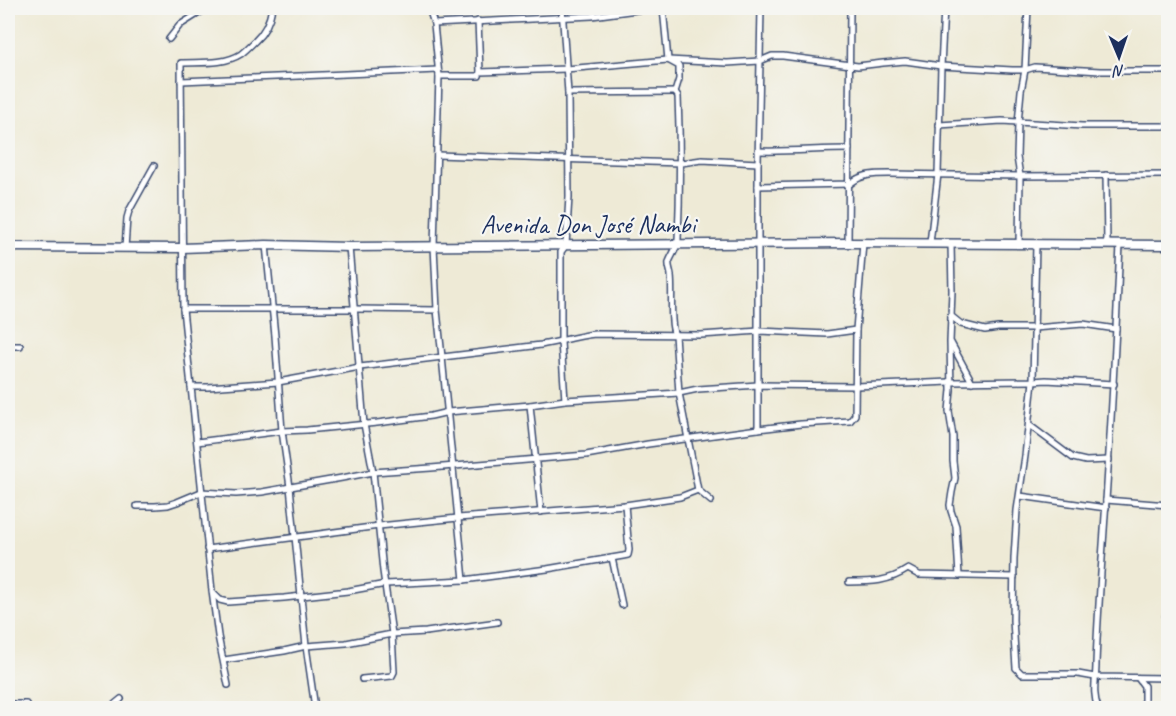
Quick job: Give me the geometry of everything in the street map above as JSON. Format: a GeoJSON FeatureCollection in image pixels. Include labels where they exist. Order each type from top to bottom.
{"type":"FeatureCollection","features":[{"type":"Feature","properties":{"kind":"street"},"geometry":{"type":"LineString","coordinates":[[169,39],[180,25],[207,8]]}},
{"type":"Feature","properties":{"kind":"street"},"geometry":{"type":"LineString","coordinates":[[228,685],[212,591],[183,309],[181,63],[218,62],[243,53],[268,24],[272,8]]}},
{"type":"Feature","properties":{"kind":"street"},"geometry":{"type":"LineString","coordinates":[[429,8],[434,24],[439,73],[434,246],[437,310],[464,580]]}},
{"type":"Feature","properties":{"kind":"street"},"geometry":{"type":"LineString","coordinates":[[562,8],[568,93],[569,160],[566,245],[561,252],[561,342],[566,400]]}},
{"type":"Feature","properties":{"kind":"street"},"geometry":{"type":"LineString","coordinates":[[434,24],[592,16],[651,8]]}},
{"type":"Feature","properties":{"kind":"street"},"geometry":{"type":"LineString","coordinates":[[663,8],[668,60]]}},
{"type":"Feature","properties":{"kind":"street"},"geometry":{"type":"LineString","coordinates":[[758,429],[758,151],[761,8]]}},
{"type":"Feature","properties":{"kind":"street"},"geometry":{"type":"LineString","coordinates":[[848,243],[850,8]]}},
{"type":"Feature","properties":{"kind":"street"},"geometry":{"type":"LineString","coordinates":[[930,243],[938,174],[944,8]]}},
{"type":"Feature","properties":{"kind":"street"},"geometry":{"type":"LineString","coordinates":[[1019,244],[1018,123],[1028,8]]}},
{"type":"Feature","properties":{"kind":"street"},"geometry":{"type":"LineString","coordinates":[[182,81],[439,73],[478,76],[480,72],[478,21]]}},
{"type":"Feature","properties":{"kind":"street"},"geometry":{"type":"LineString","coordinates":[[480,72],[566,69],[668,60],[760,62],[772,56],[858,66],[905,61],[941,66],[1024,70],[1035,67],[1100,71],[1168,71]]}},
{"type":"Feature","properties":{"kind":"street"},"geometry":{"type":"LineString","coordinates":[[668,60],[679,66],[679,79],[675,92],[678,96],[681,163],[678,245],[669,262],[672,277],[672,327],[675,335],[679,393],[698,490],[711,501]]}},
{"type":"Feature","properties":{"kind":"street"},"geometry":{"type":"LineString","coordinates":[[849,75],[858,66]]}},
{"type":"Feature","properties":{"kind":"street"},"geometry":{"type":"LineString","coordinates":[[568,93],[675,92]]}},
{"type":"Feature","properties":{"kind":"street"},"geometry":{"type":"LineString","coordinates":[[939,125],[1002,121],[1082,126],[1168,126]]}},
{"type":"Feature","properties":{"kind":"street"},"geometry":{"type":"LineString","coordinates":[[758,151],[849,149]]}},
{"type":"Feature","properties":{"kind":"street"},"geometry":{"type":"LineString","coordinates":[[437,155],[681,163],[702,160],[758,163]]}},
{"type":"Feature","properties":{"kind":"street"},"geometry":{"type":"LineString","coordinates":[[125,248],[129,211],[154,166]]}},
{"type":"Feature","properties":{"kind":"street"},"geometry":{"type":"LineString","coordinates":[[758,186],[850,184],[860,177],[871,175],[1168,175]]}},
{"type":"Feature","properties":{"kind":"street"},"geometry":{"type":"LineString","coordinates":[[1106,175],[1107,244]]}},
{"type":"Feature","properties":{"kind":"street","name":"Avenida Don José Nambi"},"geometry":{"type":"LineString","coordinates":[[8,247],[182,248],[266,245],[349,247],[848,243],[1168,245]]}},
{"type":"Feature","properties":{"kind":"street"},"geometry":{"type":"LineString","coordinates":[[137,506],[168,505],[201,492],[236,494],[261,492],[373,472],[586,455],[758,429],[850,421],[855,416],[856,330],[863,243]]}},
{"type":"Feature","properties":{"kind":"street"},"geometry":{"type":"LineString","coordinates":[[951,244],[949,411],[955,478],[950,505],[956,526],[959,576]]}},
{"type":"Feature","properties":{"kind":"street"},"geometry":{"type":"LineString","coordinates":[[1036,244],[1033,381],[1017,510],[1013,620],[1016,668],[1022,674],[1168,678]]}},
{"type":"Feature","properties":{"kind":"street"},"geometry":{"type":"LineString","coordinates":[[266,245],[282,430],[315,708]]}},
{"type":"Feature","properties":{"kind":"street"},"geometry":{"type":"LineString","coordinates":[[1098,708],[1095,699],[1095,677],[1114,384],[1120,245]]}},
{"type":"Feature","properties":{"kind":"street"},"geometry":{"type":"LineString","coordinates":[[349,247],[364,424],[373,472],[392,634],[394,672],[392,676],[362,679]]}},
{"type":"Feature","properties":{"kind":"street"},"geometry":{"type":"LineString","coordinates":[[183,309],[437,310]]}},
{"type":"Feature","properties":{"kind":"street"},"geometry":{"type":"LineString","coordinates":[[951,316],[961,324],[985,330],[1083,324],[1116,329]]}},
{"type":"Feature","properties":{"kind":"street"},"geometry":{"type":"LineString","coordinates":[[951,330],[961,324]]}},
{"type":"Feature","properties":{"kind":"street"},"geometry":{"type":"LineString","coordinates":[[191,387],[278,382],[360,367],[561,342],[582,335],[701,335],[759,331],[827,334],[856,330]]}},
{"type":"Feature","properties":{"kind":"street"},"geometry":{"type":"LineString","coordinates":[[950,342],[972,382]]}},
{"type":"Feature","properties":{"kind":"street"},"geometry":{"type":"LineString","coordinates":[[8,346],[20,346]]}},
{"type":"Feature","properties":{"kind":"street"},"geometry":{"type":"LineString","coordinates":[[197,442],[282,430],[307,430],[364,424],[448,412],[566,400],[679,393],[698,389],[758,385],[856,386],[1046,380],[1114,384]]}},
{"type":"Feature","properties":{"kind":"street"},"geometry":{"type":"LineString","coordinates":[[530,405],[541,512]]}},
{"type":"Feature","properties":{"kind":"street"},"geometry":{"type":"LineString","coordinates":[[1029,425],[1073,458],[1086,461],[1109,460]]}},
{"type":"Feature","properties":{"kind":"street"},"geometry":{"type":"LineString","coordinates":[[207,549],[379,526],[625,505],[680,497],[698,490]]}},
{"type":"Feature","properties":{"kind":"street"},"geometry":{"type":"LineString","coordinates":[[1020,496],[1106,508]]}},
{"type":"Feature","properties":{"kind":"street"},"geometry":{"type":"LineString","coordinates":[[1106,501],[1168,505]]}},
{"type":"Feature","properties":{"kind":"street"},"geometry":{"type":"LineString","coordinates":[[212,591],[220,600],[228,602],[300,596],[386,584],[464,580],[628,555],[625,505]]}},
{"type":"Feature","properties":{"kind":"street"},"geometry":{"type":"LineString","coordinates":[[612,558],[622,605]]}},
{"type":"Feature","properties":{"kind":"street"},"geometry":{"type":"LineString","coordinates":[[849,582],[883,581],[908,569],[919,575],[1014,577]]}},
{"type":"Feature","properties":{"kind":"street"},"geometry":{"type":"LineString","coordinates":[[1165,626],[1168,589]]}},
{"type":"Feature","properties":{"kind":"street"},"geometry":{"type":"LineString","coordinates":[[224,660],[306,646],[346,643],[392,634],[426,632],[497,622]]}},
{"type":"Feature","properties":{"kind":"street"},"geometry":{"type":"LineString","coordinates":[[1138,678],[1144,686],[1144,708]]}},
{"type":"Feature","properties":{"kind":"street"},"geometry":{"type":"LineString","coordinates":[[110,708],[121,699]]}},
{"type":"Feature","properties":{"kind":"street"},"geometry":{"type":"LineString","coordinates":[[8,705],[26,704],[28,708]]}},
{"type":"Feature","properties":{"kind":"waterway"},"geometry":{"type":"LineString","coordinates":[[606,708],[645,704]]}}]}
